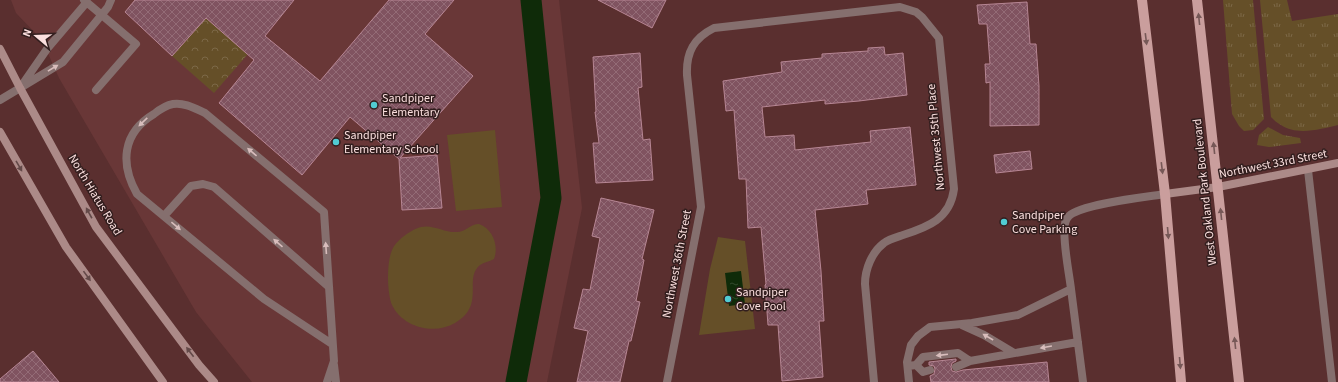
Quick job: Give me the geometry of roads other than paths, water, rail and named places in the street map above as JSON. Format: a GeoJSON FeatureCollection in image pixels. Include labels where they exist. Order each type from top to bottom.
{"type":"FeatureCollection","features":[{"type":"Feature","properties":{"kind":"main road"},"geometry":{"type":"LineString","coordinates":[[1142,0],[1165,194],[1181,382]]}},
{"type":"Feature","properties":{"kind":"main road","name":"West Oakland Park Boulevard"},"geometry":{"type":"LineString","coordinates":[[1197,0],[1239,382]]}},
{"type":"Feature","properties":{"kind":"main road","name":"North Hiatus Road"},"geometry":{"type":"LineString","coordinates":[[0,49],[96,227],[199,365],[214,382]]}},
{"type":"Feature","properties":{"kind":"main road"},"geometry":{"type":"LineString","coordinates":[[0,132],[66,247],[163,382]]}},
{"type":"Feature","properties":{"kind":"main road","name":"Northwest 33rd Street"},"geometry":{"type":"LineString","coordinates":[[1165,194],[1218,187],[1338,163]]}},
{"type":"Feature","properties":{"kind":"street"},"geometry":{"type":"LineString","coordinates":[[0,100],[63,62],[108,7],[111,0]]}},
{"type":"Feature","properties":{"kind":"street"},"geometry":{"type":"LineString","coordinates":[[20,88],[47,49],[86,1],[136,44],[96,90]]}},
{"type":"Feature","properties":{"kind":"street","name":"Northwest 36th Street"},"geometry":{"type":"LineString","coordinates":[[667,382],[701,207],[686,65],[694,44],[701,36],[714,28],[900,7],[916,12],[922,17]]}},
{"type":"Feature","properties":{"kind":"street","name":"Northwest 35th Place"},"geometry":{"type":"LineString","coordinates":[[874,382],[865,284],[869,263],[874,253],[890,239],[926,227],[939,218],[947,209],[954,189],[939,38],[922,17]]}},
{"type":"Feature","properties":{"kind":"street"},"geometry":{"type":"LineString","coordinates":[[332,344],[264,299],[137,194],[128,173],[126,160],[127,146],[134,130],[146,118],[174,104],[190,106],[205,113],[324,212],[332,344],[336,382]]}},
{"type":"Feature","properties":{"kind":"street"},"geometry":{"type":"LineString","coordinates":[[1308,170],[1334,378]]}},
{"type":"Feature","properties":{"kind":"street"},"geometry":{"type":"LineString","coordinates":[[164,216],[191,186],[203,184],[214,188],[329,287]]}},
{"type":"Feature","properties":{"kind":"street"},"geometry":{"type":"LineString","coordinates":[[1083,382],[1064,233],[1065,223],[1069,216],[1073,213],[1095,206],[1165,194]]}},
{"type":"Feature","properties":{"kind":"street"},"geometry":{"type":"LineString","coordinates":[[909,382],[912,366],[909,353],[911,345],[918,336],[930,328],[1018,315],[1071,289]]}},
{"type":"Feature","properties":{"kind":"street"},"geometry":{"type":"LineString","coordinates":[[961,324],[984,335],[1014,353]]}},
{"type":"Feature","properties":{"kind":"street"},"geometry":{"type":"LineString","coordinates":[[956,367],[970,360],[1078,342]]}},
{"type":"Feature","properties":{"kind":"street"},"geometry":{"type":"LineString","coordinates":[[912,366],[922,357],[958,353],[970,360]]}},
{"type":"Feature","properties":{"kind":"street"},"geometry":{"type":"LineString","coordinates":[[327,382],[334,361]]}},
{"type":"Feature","properties":{"kind":"street"},"geometry":{"type":"LineString","coordinates":[[912,366],[923,372],[930,370]]}},
{"type":"Feature","properties":{"kind":"water"},"geometry":{"type":"Polygon","coordinates":[[[741,271],[745,304],[729,306],[725,273],[741,271]]]}},
{"type":"Feature","properties":{"kind":"waterway"},"geometry":{"type":"LineString","coordinates":[[516,382],[551,198],[531,0]]}},
{"type":"Feature","properties":{"kind":"place","name":"Sandpiper Elementary"},"geometry":{"type":"Point","coordinates":[374,105]}},
{"type":"Feature","properties":{"kind":"place","name":"Sandpiper Elementary School"},"geometry":{"type":"Point","coordinates":[336,142]}},
{"type":"Feature","properties":{"kind":"place","name":"Sandpiper Cove Parking"},"geometry":{"type":"Point","coordinates":[1004,222]}},
{"type":"Feature","properties":{"kind":"place","name":"Sandpiper Cove Pool"},"geometry":{"type":"Point","coordinates":[728,299]}}]}
